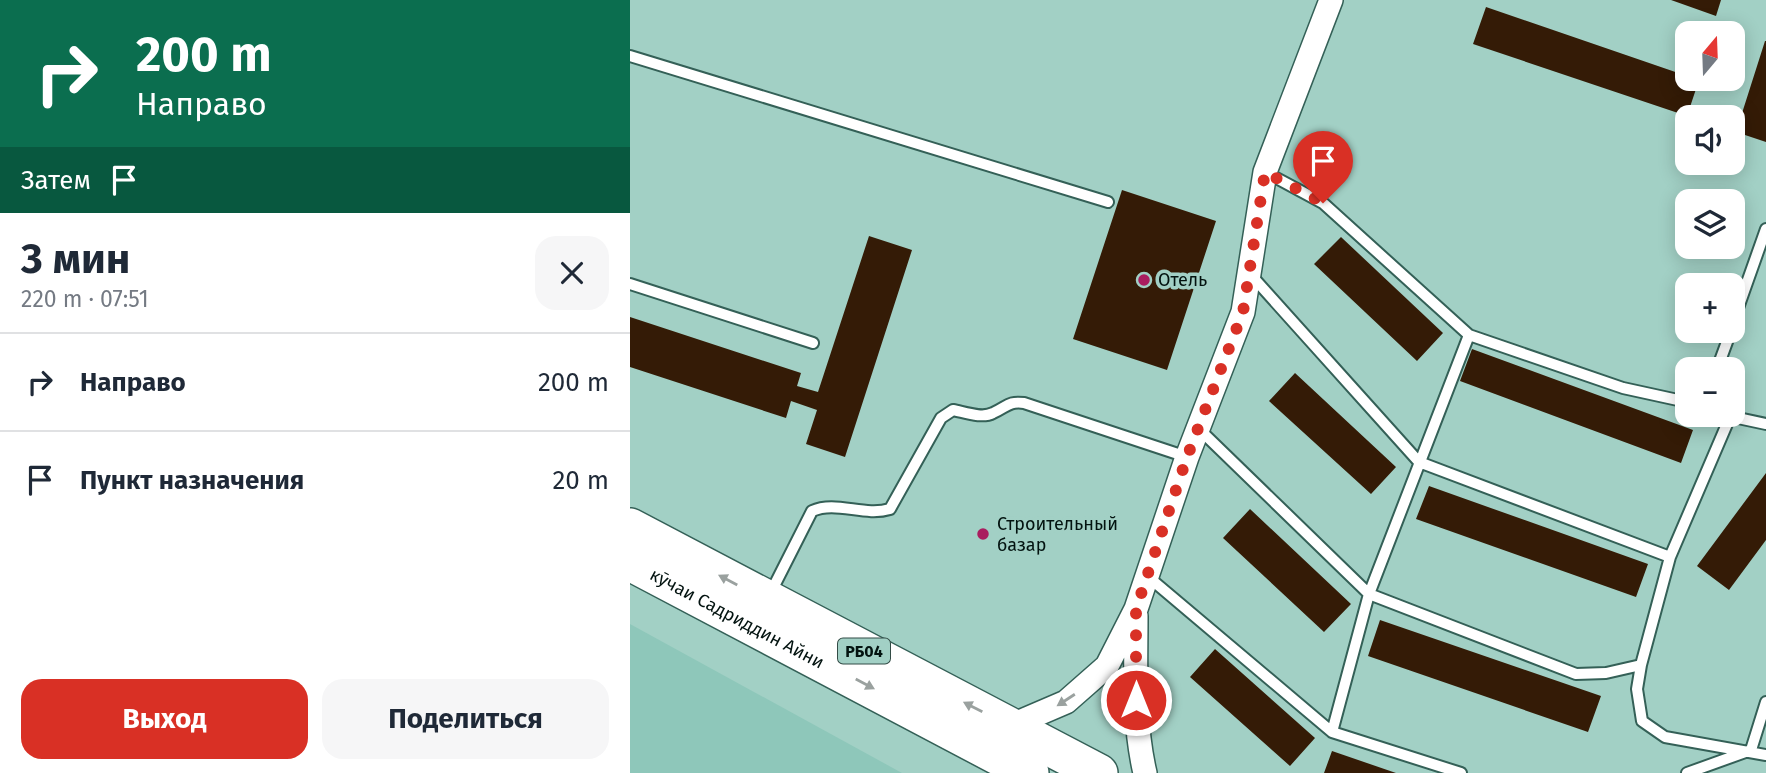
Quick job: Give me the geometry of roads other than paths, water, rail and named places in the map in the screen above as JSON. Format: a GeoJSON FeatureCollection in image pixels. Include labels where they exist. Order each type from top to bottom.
{"type":"FeatureCollection","features":[{"type":"Feature","properties":{"kind":"highway","name":"кӯчаи Садриддин Айни"},"geometry":{"type":"LineString","coordinates":[[630,527],[1099,773]]}},
{"type":"Feature","properties":{"kind":"highway","name":"кӯчаи Садриддин Айни"},"geometry":{"type":"LineString","coordinates":[[630,562],[1030,773]]}},
{"type":"Feature","properties":{"kind":"street"},"geometry":{"type":"LineString","coordinates":[[1010,726],[1066,702],[1107,666],[1136,609],[1187,457],[1243,312],[1265,172],[1331,0]]}},
{"type":"Feature","properties":{"kind":"street"},"geometry":{"type":"LineString","coordinates":[[1136,609],[1136,700],[1140,751],[1145,773]]}},
{"type":"Feature","properties":{"kind":"lane"},"geometry":{"type":"LineString","coordinates":[[630,56],[1108,202]]}},
{"type":"Feature","properties":{"kind":"lane"},"geometry":{"type":"LineString","coordinates":[[1265,172],[1323,203],[1469,335],[1623,388],[1675,399]]}},
{"type":"Feature","properties":{"kind":"lane"},"geometry":{"type":"LineString","coordinates":[[1745,288],[1766,229]]}},
{"type":"Feature","properties":{"kind":"lane"},"geometry":{"type":"LineString","coordinates":[[1250,273],[1419,462],[1670,557]]}},
{"type":"Feature","properties":{"kind":"lane"},"geometry":{"type":"LineString","coordinates":[[630,284],[813,343]]}},
{"type":"Feature","properties":{"kind":"lane"},"geometry":{"type":"LineString","coordinates":[[1332,732],[1369,594],[1469,335]]}},
{"type":"Feature","properties":{"kind":"lane"},"geometry":{"type":"LineString","coordinates":[[767,600],[812,511],[822,506],[876,513],[890,509],[941,418],[953,410],[983,415],[992,414],[1006,403],[1024,403],[1187,457]]}},
{"type":"Feature","properties":{"kind":"lane"},"geometry":{"type":"LineString","coordinates":[[1745,420],[1766,424]]}},
{"type":"Feature","properties":{"kind":"lane"},"geometry":{"type":"LineString","coordinates":[[1723,427],[1670,557],[1640,665],[1637,689],[1642,721],[1665,737],[1751,750],[1766,755]]}},
{"type":"Feature","properties":{"kind":"lane"},"geometry":{"type":"LineString","coordinates":[[1199,429],[1369,594],[1576,674],[1606,673],[1640,665]]}},
{"type":"Feature","properties":{"kind":"lane"},"geometry":{"type":"LineString","coordinates":[[1146,575],[1332,732],[1461,773]]}},
{"type":"Feature","properties":{"kind":"lane"},"geometry":{"type":"LineString","coordinates":[[1751,750],[1766,702]]}},
{"type":"Feature","properties":{"kind":"lane"},"geometry":{"type":"LineString","coordinates":[[1687,773],[1751,750]]}},
{"type":"Feature","properties":{"kind":"place","name":"Отель"},"geometry":{"type":"Point","coordinates":[1144,280]}},
{"type":"Feature","properties":{"kind":"place","name":"Строительный базар"},"geometry":{"type":"Point","coordinates":[983,534]}}]}
